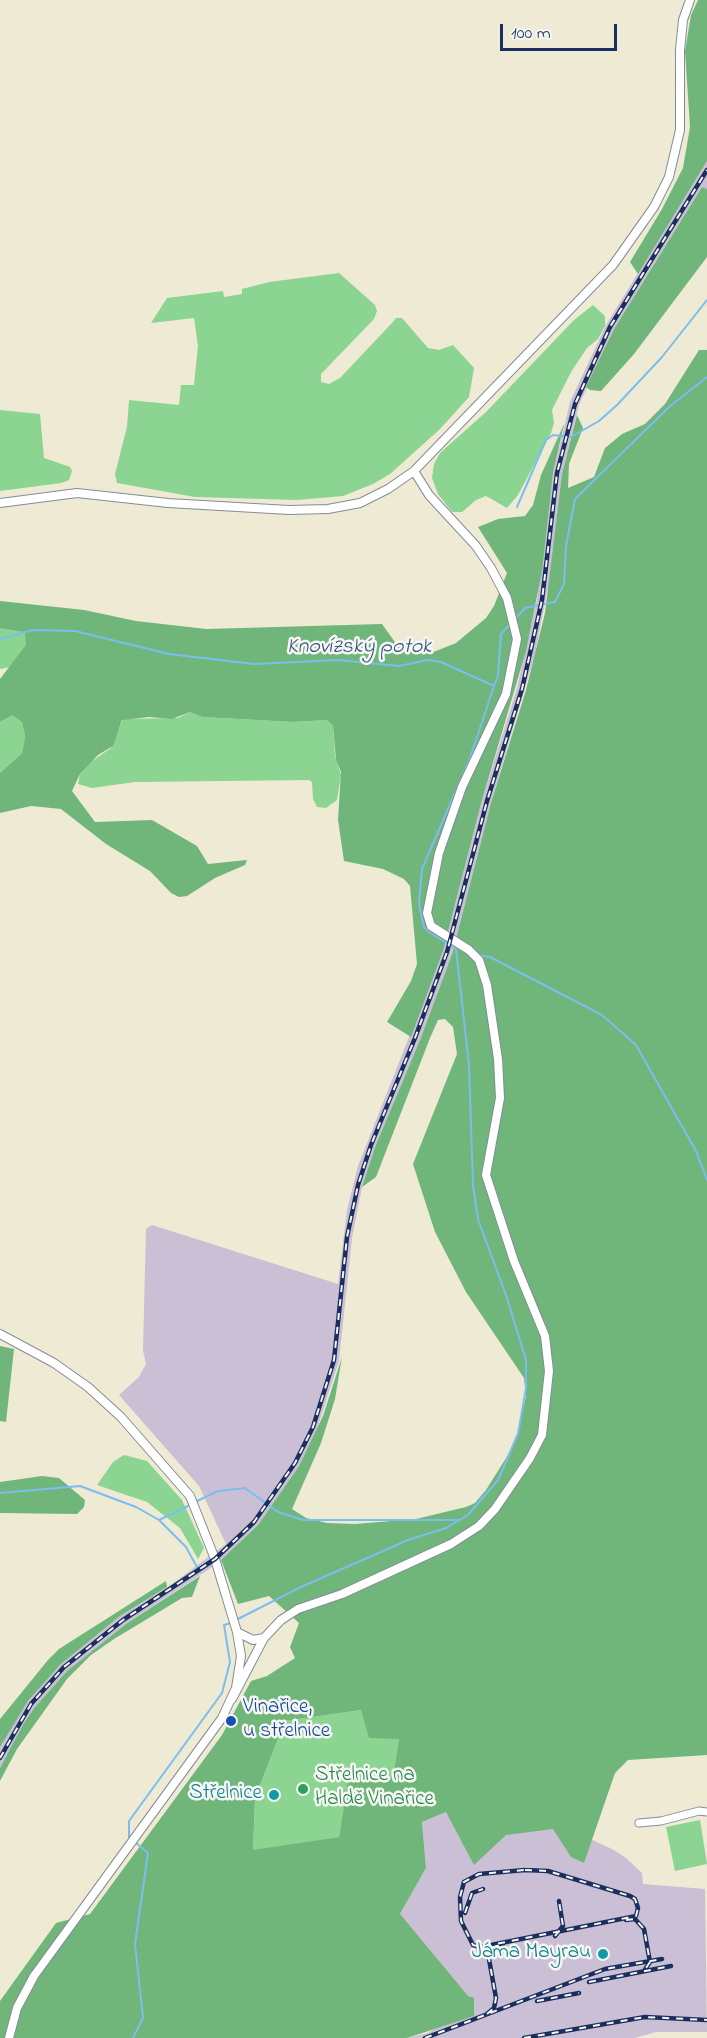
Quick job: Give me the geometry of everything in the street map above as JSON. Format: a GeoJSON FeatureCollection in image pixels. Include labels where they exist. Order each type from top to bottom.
{"type":"FeatureCollection","features":[{"type":"Feature","properties":{"kind":"street"},"geometry":{"type":"LineString","coordinates":[[0,503],[77,493],[179,503],[290,510],[328,509],[360,503],[388,489],[414,471],[613,265],[654,207],[669,177],[680,130],[680,50],[683,20],[690,0]]}},
{"type":"Feature","properties":{"kind":"street"},"geometry":{"type":"LineString","coordinates":[[9,2038],[17,2008],[29,1985],[207,1741],[264,1638],[281,1620],[298,1609],[342,1593],[452,1544],[478,1526],[495,1509],[530,1458],[542,1435],[549,1371],[545,1336],[514,1262],[486,1175],[500,1098],[498,1059],[488,985],[479,960],[469,950],[431,926],[427,913],[439,853],[462,787],[506,694],[517,639],[507,598],[491,568],[476,546],[429,495],[414,471]]}},
{"type":"Feature","properties":{"kind":"street"},"geometry":{"type":"LineString","coordinates":[[0,1334],[54,1363],[88,1387],[121,1417],[190,1496],[206,1531],[236,1629],[241,1662],[232,1699]]}},
{"type":"Feature","properties":{"kind":"street"},"geometry":{"type":"LineString","coordinates":[[236,1629],[253,1640],[264,1638]]}},
{"type":"Feature","properties":{"kind":"street"},"geometry":{"type":"LineString","coordinates":[[639,1823],[661,1821],[699,1811],[707,1812]]}},
{"type":"Feature","properties":{"kind":"shaded area"},"geometry":{"type":"Polygon","coordinates":[[[707,161],[707,189],[702,187],[614,329],[579,405],[562,474],[551,572],[535,654],[491,803],[452,954],[420,1040],[375,1147],[362,1187],[352,1238],[339,1361],[317,1429],[299,1466],[258,1525],[218,1563],[126,1624],[67,1671],[35,1707],[0,1768],[0,1747],[3,1740],[28,1701],[61,1664],[120,1616],[168,1587],[226,1544],[199,1486],[119,1395],[139,1377],[146,1364],[143,1351],[146,1229],[152,1225],[338,1284],[347,1210],[358,1166],[443,951],[482,800],[517,688],[537,599],[553,473],[570,402],[606,325],[707,161]]]}},
{"type":"Feature","properties":{"kind":"shaded area"},"geometry":{"type":"Polygon","coordinates":[[[446,1812],[505,1831],[562,1826],[626,1858],[642,1873],[643,1884],[705,1889],[707,2032],[656,2032],[635,2038],[407,2038],[428,2033],[462,2008],[400,1914],[426,1868],[422,1822],[446,1812]]]}},
{"type":"Feature","properties":{"kind":"green space"},"geometry":{"type":"Polygon","coordinates":[[[698,0],[707,0],[707,161],[638,274],[630,262],[662,209],[683,168],[690,127],[685,51],[691,15],[698,0]]]}},
{"type":"Feature","properties":{"kind":"green space"},"geometry":{"type":"Polygon","coordinates":[[[702,187],[707,189],[707,257],[634,354],[601,391],[590,390],[586,387],[614,329],[702,187]]]}},
{"type":"Feature","properties":{"kind":"green space"},"geometry":{"type":"Polygon","coordinates":[[[339,273],[375,305],[377,311],[374,319],[321,374],[321,382],[329,384],[340,378],[396,318],[402,318],[428,348],[439,350],[453,345],[474,368],[469,397],[440,429],[390,474],[373,484],[343,496],[297,500],[195,497],[117,483],[115,474],[127,427],[129,400],[179,405],[181,385],[194,385],[198,346],[194,318],[151,323],[167,298],[223,291],[224,297],[242,294],[242,289],[269,282],[339,273]]]}},
{"type":"Feature","properties":{"kind":"green space"},"geometry":{"type":"Polygon","coordinates":[[[593,305],[605,316],[605,326],[598,339],[587,348],[571,372],[552,410],[554,423],[551,433],[518,495],[507,508],[486,496],[476,500],[462,512],[452,512],[438,494],[432,478],[434,464],[440,453],[486,412],[574,320],[593,305]]]}},
{"type":"Feature","properties":{"kind":"green space"},"geometry":{"type":"Polygon","coordinates":[[[699,350],[707,350],[707,1755],[628,1760],[615,1773],[584,1863],[571,1857],[553,1829],[506,1835],[474,1865],[446,1812],[422,1822],[426,1868],[400,1914],[468,1996],[474,1998],[474,2016],[407,2038],[0,2038],[0,2001],[56,1923],[90,1914],[222,1735],[251,1681],[267,1676],[295,1658],[290,1647],[299,1623],[269,1596],[238,1604],[221,1560],[258,1525],[299,1466],[323,1416],[342,1357],[335,1399],[321,1443],[292,1509],[306,1518],[327,1523],[355,1524],[416,1519],[466,1507],[475,1503],[486,1490],[508,1455],[517,1434],[526,1396],[524,1378],[466,1292],[435,1232],[413,1164],[457,1054],[453,1027],[445,1019],[438,1020],[430,1038],[376,1177],[362,1187],[375,1147],[420,1040],[452,954],[491,803],[526,690],[545,613],[562,474],[577,415],[583,428],[569,464],[568,488],[594,477],[605,448],[622,434],[645,424],[665,404],[699,350]],[[361,1710],[285,1721],[255,1798],[253,1850],[339,1837],[348,1779],[393,1777],[399,1739],[369,1738],[361,1710]]]}},
{"type":"Feature","properties":{"kind":"green space"},"geometry":{"type":"Polygon","coordinates":[[[0,410],[40,414],[44,458],[70,467],[72,471],[69,480],[0,491],[0,410]]]}},
{"type":"Feature","properties":{"kind":"green space"},"geometry":{"type":"Polygon","coordinates":[[[564,424],[553,473],[542,571],[526,651],[482,800],[443,951],[411,1037],[387,1022],[411,981],[417,964],[410,886],[404,879],[383,869],[344,861],[338,820],[341,772],[336,760],[333,726],[327,720],[293,722],[202,717],[190,712],[172,719],[149,717],[122,720],[113,746],[98,755],[80,774],[72,791],[95,822],[152,820],[197,846],[208,864],[247,860],[245,865],[215,878],[187,896],[179,897],[171,893],[150,871],[106,844],[61,809],[31,806],[0,813],[0,773],[22,753],[25,737],[22,722],[12,715],[0,722],[0,679],[26,645],[25,632],[0,628],[0,601],[84,610],[136,621],[206,629],[382,624],[397,645],[425,653],[436,651],[456,643],[486,618],[494,606],[507,573],[478,527],[498,519],[525,516],[533,505],[541,475],[564,424]]]}},
{"type":"Feature","properties":{"kind":"green space"},"geometry":{"type":"Polygon","coordinates":[[[0,616],[73,655],[0,669],[0,616]]]}},
{"type":"Feature","properties":{"kind":"green space"},"geometry":{"type":"Polygon","coordinates":[[[190,712],[202,717],[293,722],[327,720],[333,726],[335,756],[341,775],[337,800],[326,808],[317,807],[313,799],[312,782],[309,780],[135,782],[92,788],[78,784],[80,774],[91,762],[111,748],[123,719],[178,718],[190,712]]]}},
{"type":"Feature","properties":{"kind":"green space"},"geometry":{"type":"Polygon","coordinates":[[[12,714],[22,722],[25,737],[22,753],[0,773],[0,722],[12,714]]]}},
{"type":"Feature","properties":{"kind":"green space"},"geometry":{"type":"Polygon","coordinates":[[[0,1346],[14,1349],[6,1422],[0,1421],[0,1346]]]}},
{"type":"Feature","properties":{"kind":"green space"},"geometry":{"type":"Polygon","coordinates":[[[124,1455],[147,1461],[182,1500],[204,1548],[198,1559],[180,1528],[147,1502],[97,1485],[113,1462],[124,1455]]]}},
{"type":"Feature","properties":{"kind":"green space"},"geometry":{"type":"Polygon","coordinates":[[[42,1476],[59,1478],[85,1500],[84,1507],[77,1514],[0,1513],[0,1482],[42,1476]]]}},
{"type":"Feature","properties":{"kind":"green space"},"geometry":{"type":"Polygon","coordinates":[[[200,1576],[192,1597],[182,1598],[114,1639],[91,1655],[67,1679],[17,1749],[0,1781],[0,1768],[24,1723],[67,1671],[126,1624],[200,1576]]]}},
{"type":"Feature","properties":{"kind":"green space"},"geometry":{"type":"Polygon","coordinates":[[[166,1581],[167,1587],[120,1616],[61,1664],[28,1701],[0,1747],[0,1719],[59,1649],[166,1581]]]}},
{"type":"Feature","properties":{"kind":"green space","name":"Střelnice na Haldě Vinařice"},"geometry":{"type":"Polygon","coordinates":[[[361,1710],[399,1739],[393,1777],[348,1779],[339,1837],[253,1851],[255,1798],[285,1721],[361,1710]]]}},
{"type":"Feature","properties":{"kind":"green space"},"geometry":{"type":"Polygon","coordinates":[[[700,1820],[707,1864],[675,1871],[666,1827],[700,1820]]]}},
{"type":"Feature","properties":{"kind":"waterway"},"geometry":{"type":"LineString","coordinates":[[517,507],[546,440],[553,435],[571,437],[599,421],[662,357],[707,300]]}},
{"type":"Feature","properties":{"kind":"waterway","name":"Knovízský potok"},"geometry":{"type":"LineString","coordinates":[[515,619],[525,608],[555,602],[564,584],[566,546],[575,499],[669,407],[707,377]]}},
{"type":"Feature","properties":{"kind":"waterway","name":"Knovízský potok"},"geometry":{"type":"LineString","coordinates":[[0,639],[33,630],[75,631],[169,654],[254,664],[339,660],[399,666],[428,660],[441,662],[494,686],[498,676],[501,634],[511,623]]}},
{"type":"Feature","properties":{"kind":"waterway"},"geometry":{"type":"LineString","coordinates":[[236,1620],[301,1587],[408,1540],[446,1528],[468,1515],[498,1480],[518,1434],[526,1388],[526,1360],[507,1298],[478,1219],[473,1185],[469,1065],[456,949],[424,927],[419,904],[422,869],[470,758],[494,686]]}},
{"type":"Feature","properties":{"kind":"waterway"},"geometry":{"type":"LineString","coordinates":[[479,955],[490,957],[602,1015],[636,1045],[696,1151],[707,1180]]}},
{"type":"Feature","properties":{"kind":"waterway"},"geometry":{"type":"LineString","coordinates":[[0,1493],[80,1486],[136,1507],[159,1520],[190,1505]]}},
{"type":"Feature","properties":{"kind":"waterway"},"geometry":{"type":"LineString","coordinates":[[195,1502],[218,1491],[245,1488],[278,1512],[303,1520],[460,1520]]}},
{"type":"Feature","properties":{"kind":"waterway"},"geometry":{"type":"LineString","coordinates":[[159,1520],[186,1547],[198,1569]]}},
{"type":"Feature","properties":{"kind":"waterway"},"geometry":{"type":"LineString","coordinates":[[133,2038],[143,2018],[135,1944],[148,1853],[129,1837],[129,1821],[222,1693],[230,1662],[224,1625],[231,1623]]}},
{"type":"Feature","properties":{"kind":"railway"},"geometry":{"type":"LineString","coordinates":[[0,1758],[31,1704],[64,1667],[123,1620],[215,1559],[254,1522],[295,1463],[313,1427],[334,1360],[347,1237],[358,1185],[371,1145],[447,952],[487,801],[522,689],[542,600],[557,473],[575,404],[610,327],[707,170]]}},
{"type":"Feature","properties":{"kind":"railway"},"geometry":{"type":"LineString","coordinates":[[525,1870],[548,1871],[630,1896],[635,1899],[638,1908],[636,1916],[481,1947],[473,1945],[461,1921],[460,1897],[464,1882],[479,1874],[525,1870]]}},
{"type":"Feature","properties":{"kind":"railway"},"geometry":{"type":"LineString","coordinates":[[465,1913],[472,1893],[483,1889]]}},
{"type":"Feature","properties":{"kind":"railway"},"geometry":{"type":"LineString","coordinates":[[555,1936],[563,1926],[559,1901]]}},
{"type":"Feature","properties":{"kind":"railway"},"geometry":{"type":"LineString","coordinates":[[626,1920],[635,1919],[644,1929],[650,1962],[644,1971]]}},
{"type":"Feature","properties":{"kind":"railway"},"geometry":{"type":"LineString","coordinates":[[487,2014],[494,2008],[496,1998],[489,1959],[494,1947],[503,1944]]}},
{"type":"Feature","properties":{"kind":"railway"},"geometry":{"type":"LineString","coordinates":[[425,2038],[605,1969],[662,1959]]}},
{"type":"Feature","properties":{"kind":"railway"},"geometry":{"type":"LineString","coordinates":[[589,1982],[671,1966]]}},
{"type":"Feature","properties":{"kind":"railway"},"geometry":{"type":"LineString","coordinates":[[537,2001],[579,1993]]}},
{"type":"Feature","properties":{"kind":"railway"},"geometry":{"type":"LineString","coordinates":[[524,2038],[645,2017],[707,2020]]}},
{"type":"Feature","properties":{"kind":"place","name":"Vinařice, u střelnice"},"geometry":{"type":"Point","coordinates":[231,1721]}},
{"type":"Feature","properties":{"kind":"place","name":"Střelnice na Haldě Vinařice"},"geometry":{"type":"Point","coordinates":[303,1789]}},
{"type":"Feature","properties":{"kind":"place","name":"Střelnice"},"geometry":{"type":"Point","coordinates":[274,1795]}},
{"type":"Feature","properties":{"kind":"place","name":"Jáma Mayrau"},"geometry":{"type":"Point","coordinates":[603,1954]}}]}
